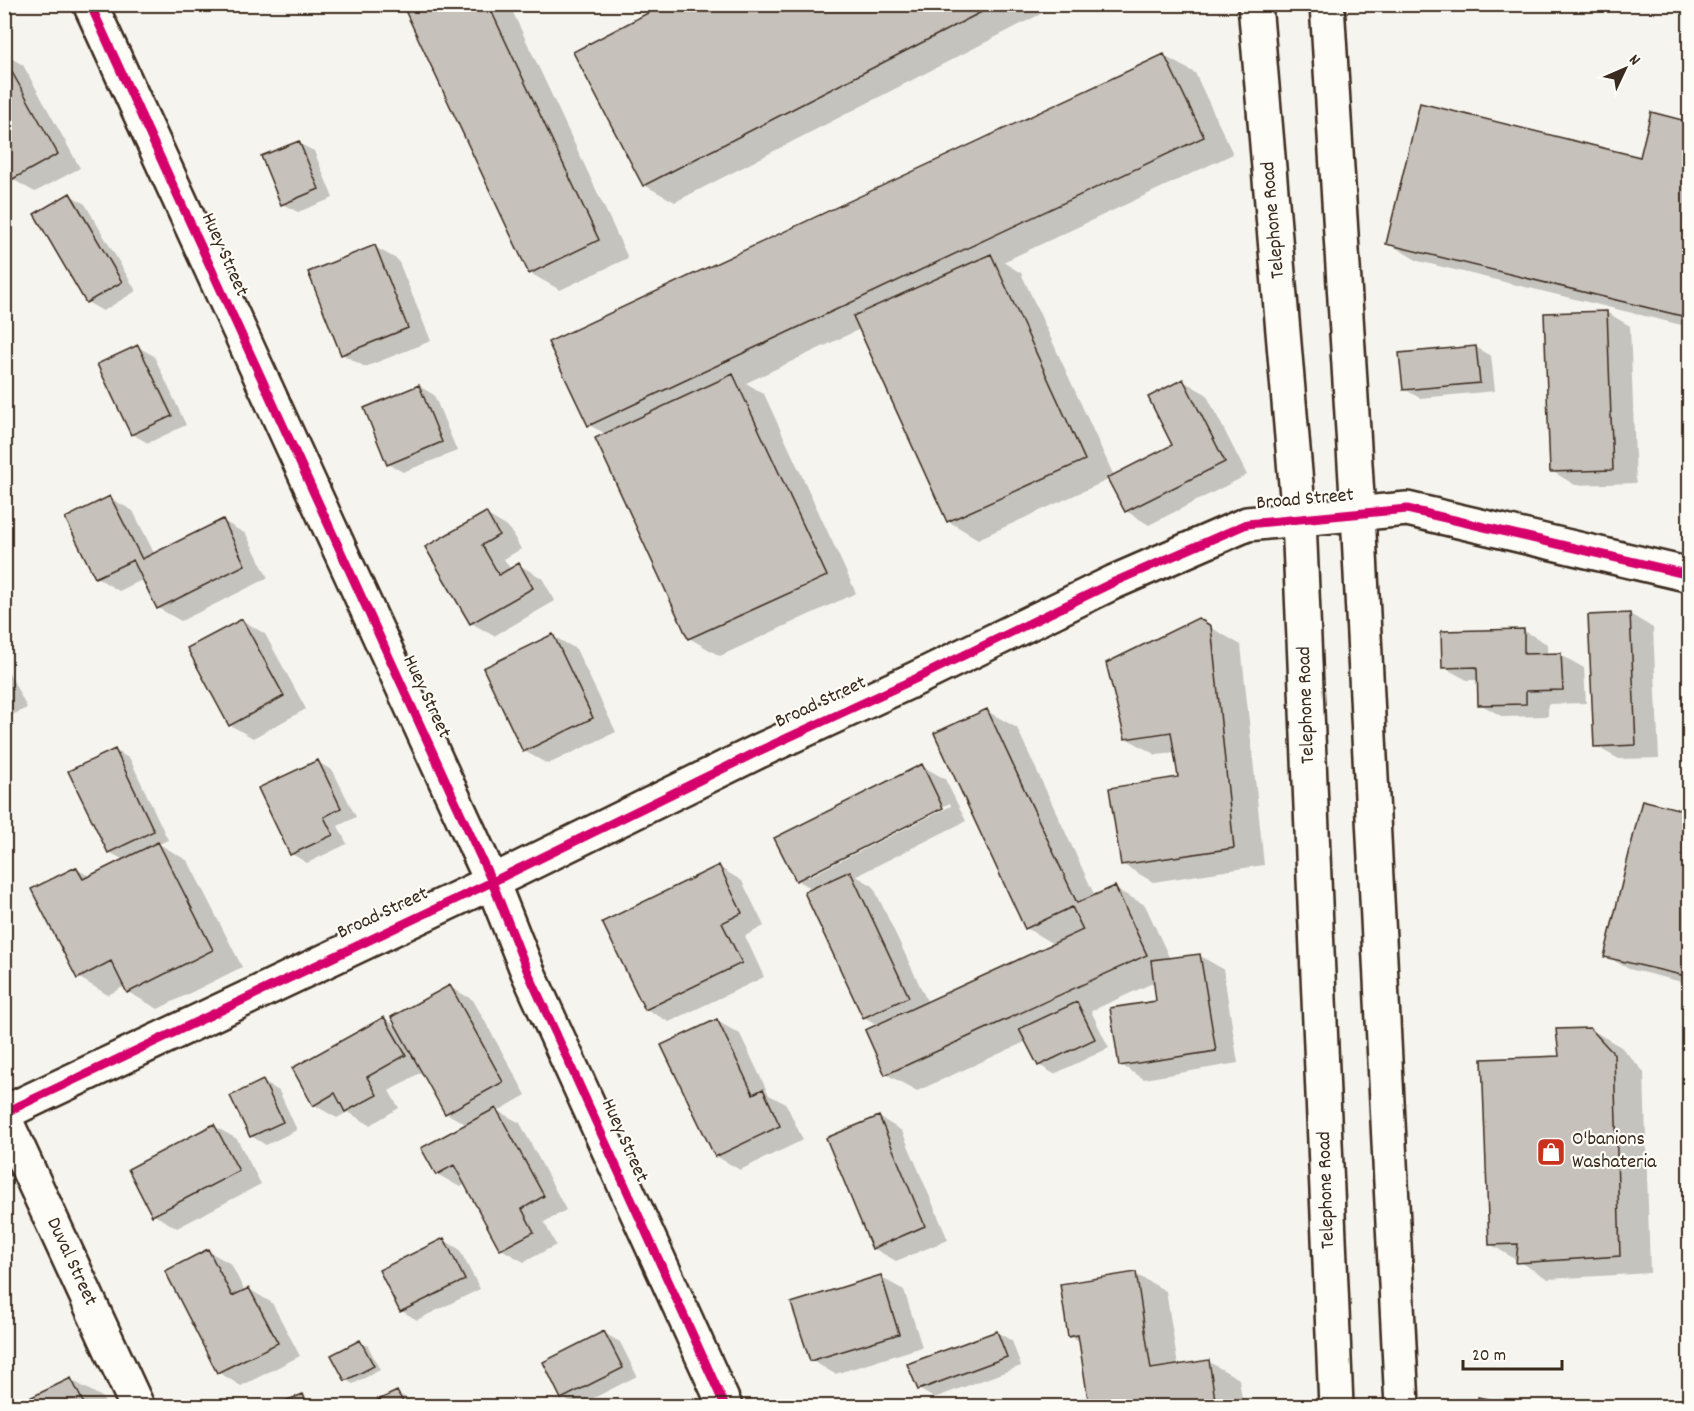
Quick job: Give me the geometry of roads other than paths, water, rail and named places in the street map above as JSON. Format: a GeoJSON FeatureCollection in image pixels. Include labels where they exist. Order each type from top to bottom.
{"type":"FeatureCollection","features":[{"type":"Feature","properties":{"kind":"street","name":"Huey Street"},"geometry":{"type":"LineString","coordinates":[[90,4],[492,882],[526,970],[725,1407]]}},
{"type":"Feature","properties":{"kind":"street","name":"Telephone Road"},"geometry":{"type":"LineString","coordinates":[[1255,4],[1299,519],[1336,1407]]}},
{"type":"Feature","properties":{"kind":"street"},"geometry":{"type":"LineString","coordinates":[[1327,4],[1358,513],[1402,1407]]}},
{"type":"Feature","properties":{"kind":"street","name":"Broad Street"},"geometry":{"type":"LineString","coordinates":[[4,1115],[1114,582],[1247,524],[1407,509],[1689,575]]}},
{"type":"Feature","properties":{"kind":"street","name":"Duval Street"},"geometry":{"type":"LineString","coordinates":[[4,1115],[137,1407]]}},
{"type":"Feature","properties":{"kind":"place","name":"O'banions Washateria"},"geometry":{"type":"Point","coordinates":[1551,1152]}}]}
